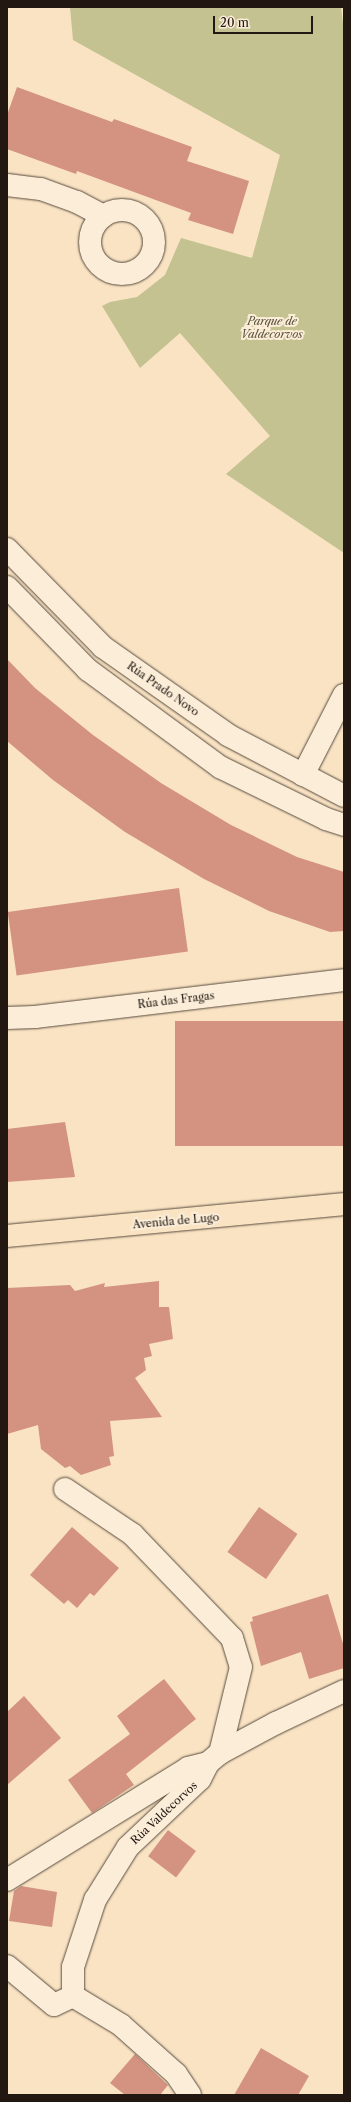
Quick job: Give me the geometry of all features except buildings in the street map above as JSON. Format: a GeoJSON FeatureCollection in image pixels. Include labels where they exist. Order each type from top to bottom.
{"type":"FeatureCollection","features":[{"type":"Feature","properties":{"kind":"highway","name":"Avenida de Lugo"},"geometry":{"type":"LineString","coordinates":[[7,1236],[344,1204]]}},
{"type":"Feature","properties":{"kind":"street"},"geometry":{"type":"LineString","coordinates":[[7,185],[41,189],[76,202],[103,216]]}},
{"type":"Feature","properties":{"kind":"street","name":"Rúa Prado Novo"},"geometry":{"type":"LineString","coordinates":[[7,549],[103,647],[228,735],[344,796]]}},
{"type":"Feature","properties":{"kind":"street"},"geometry":{"type":"LineString","coordinates":[[7,587],[88,670],[220,767],[326,819],[344,825]]}},
{"type":"Feature","properties":{"kind":"street"},"geometry":{"type":"LineString","coordinates":[[303,775],[344,694]]}},
{"type":"Feature","properties":{"kind":"street","name":"Rúa das Fragas"},"geometry":{"type":"LineString","coordinates":[[7,1018],[35,1017],[344,980]]}},
{"type":"Feature","properties":{"kind":"street","name":"Rúa Valdecorvos"},"geometry":{"type":"LineString","coordinates":[[65,1489],[132,1534],[232,1638],[241,1667],[214,1758],[200,1779],[128,1847],[95,1900],[73,1967],[73,1996]]}},
{"type":"Feature","properties":{"kind":"street"},"geometry":{"type":"LineString","coordinates":[[7,1880],[188,1768],[214,1758],[276,1723],[344,1691]]}},
{"type":"Feature","properties":{"kind":"street"},"geometry":{"type":"LineString","coordinates":[[7,1966],[54,2005],[73,1996],[121,2025],[176,2074],[190,2095]]}},
{"type":"Feature","properties":{"kind":"green space","name":"Parque de Valdecorvos"},"geometry":{"type":"Polygon","coordinates":[[[70,7],[341,7],[344,31],[344,553],[226,474],[270,436],[180,333],[140,368],[102,306],[110,302],[137,297],[165,275],[181,238],[252,258],[280,155],[73,40],[70,7]]]}}]}
